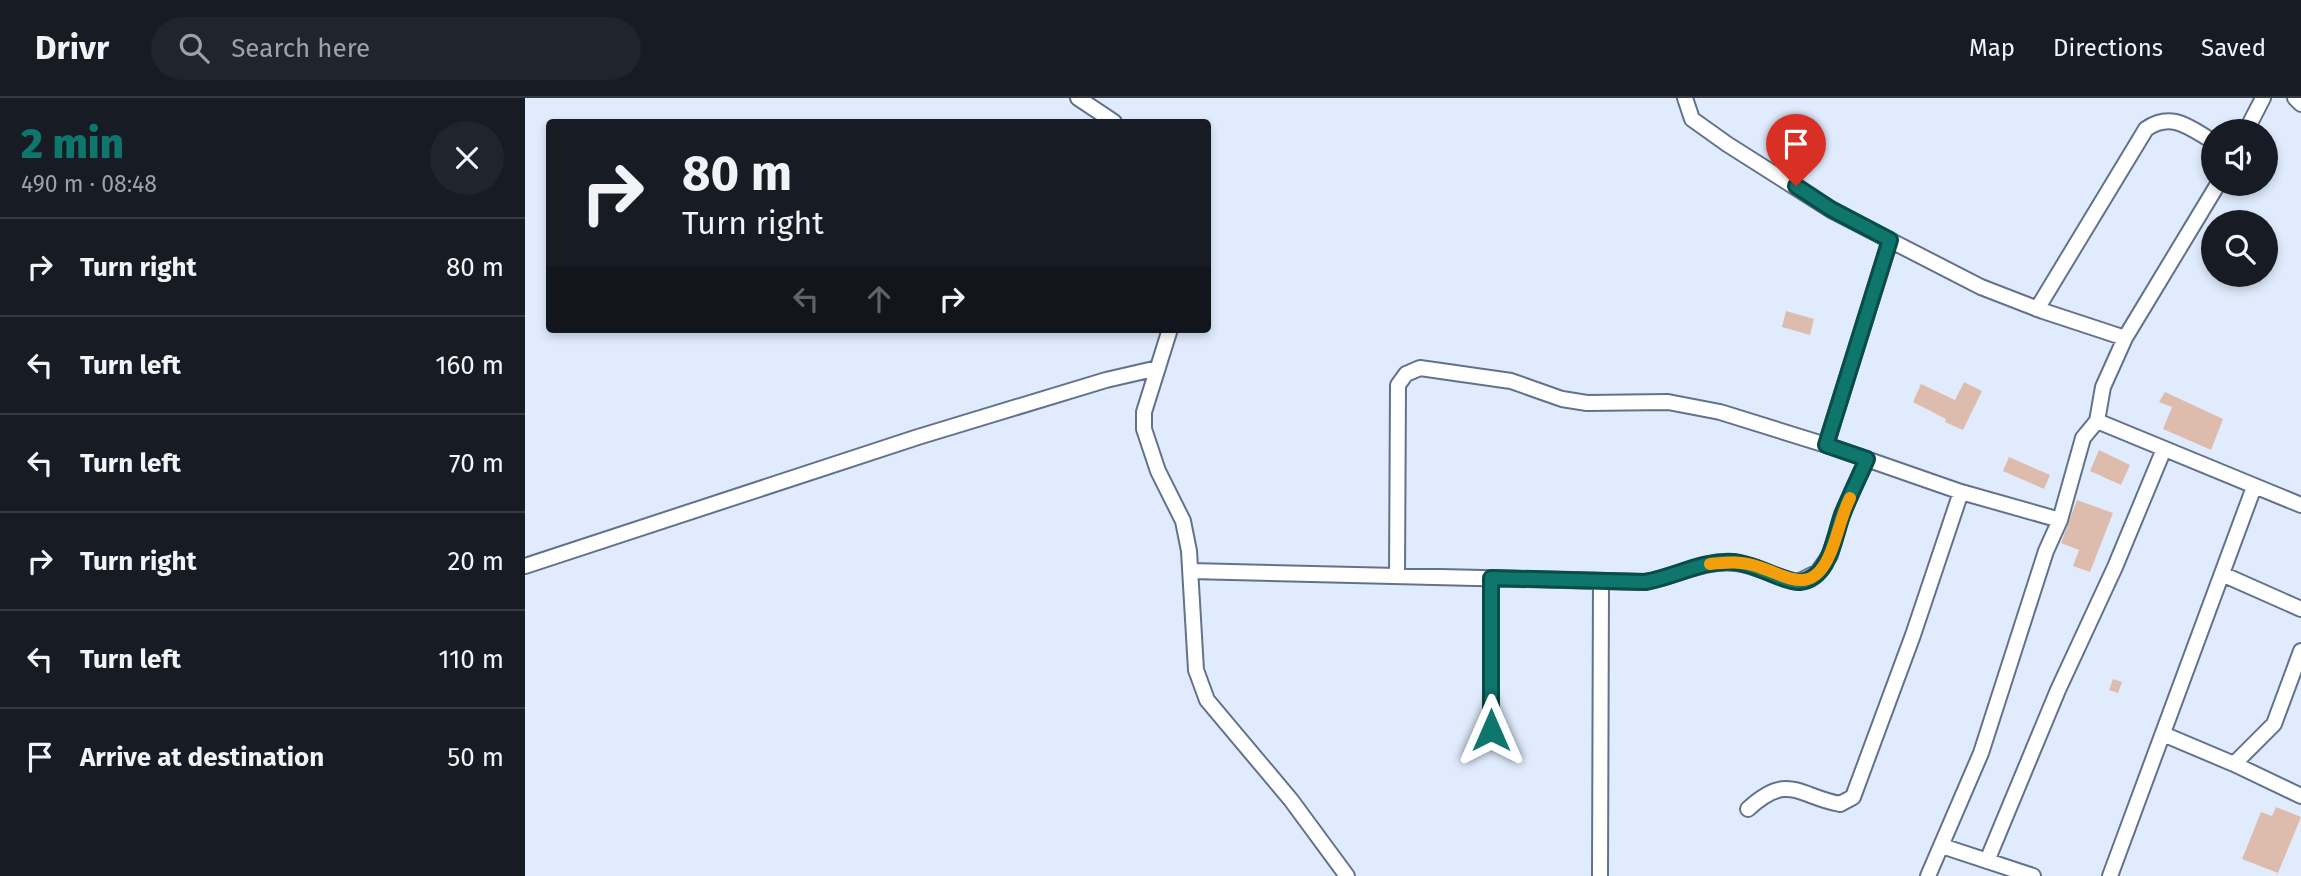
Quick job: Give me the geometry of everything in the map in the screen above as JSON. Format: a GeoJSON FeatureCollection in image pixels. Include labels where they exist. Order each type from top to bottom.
{"type":"FeatureCollection","features":[{"type":"Feature","properties":{"kind":"street"},"geometry":{"type":"LineString","coordinates":[[1078,98],[1110,119]]}},
{"type":"Feature","properties":{"kind":"street"},"geometry":{"type":"LineString","coordinates":[[1685,98],[1692,119],[1831,209],[1981,286],[2037,309],[2125,338]]}},
{"type":"Feature","properties":{"kind":"street"},"geometry":{"type":"LineString","coordinates":[[2252,119],[2263,98]]}},
{"type":"Feature","properties":{"kind":"street"},"geometry":{"type":"LineString","coordinates":[[2295,98],[2301,104]]}},
{"type":"Feature","properties":{"kind":"street"},"geometry":{"type":"LineString","coordinates":[[2037,309],[2146,129],[2156,122],[2172,120],[2201,135]]}},
{"type":"Feature","properties":{"kind":"street"},"geometry":{"type":"LineString","coordinates":[[1928,876],[1980,752],[2046,551],[2060,520],[2083,438],[2097,421],[2103,387],[2125,338],[2211,196]]}},
{"type":"Feature","properties":{"kind":"street"},"geometry":{"type":"LineString","coordinates":[[1826,445],[1890,240]]}},
{"type":"Feature","properties":{"kind":"street"},"geometry":{"type":"LineString","coordinates":[[1169,333],[1144,412],[1144,429],[1158,471],[1183,521],[1190,571],[1196,670],[1207,700],[1291,800],[1347,876]]}},
{"type":"Feature","properties":{"kind":"street"},"geometry":{"type":"LineString","coordinates":[[525,566],[944,429],[1106,380],[1158,368]]}},
{"type":"Feature","properties":{"kind":"street"},"geometry":{"type":"LineString","coordinates":[[1397,576],[1398,385],[1406,374],[1420,368],[1511,381],[1562,398],[1587,403],[1668,402],[1720,412],[1961,492],[2060,520]]}},
{"type":"Feature","properties":{"kind":"street"},"geometry":{"type":"LineString","coordinates":[[2097,421],[2301,505]]}},
{"type":"Feature","properties":{"kind":"street"},"geometry":{"type":"LineString","coordinates":[[1987,861],[2058,690],[2115,567],[2164,449]]}},
{"type":"Feature","properties":{"kind":"street"},"geometry":{"type":"LineString","coordinates":[[1190,571],[1645,582],[1704,565],[1732,562],[1757,566],[1798,582],[1818,572],[1830,555],[1842,514],[1867,459]]}},
{"type":"Feature","properties":{"kind":"street"},"geometry":{"type":"LineString","coordinates":[[2110,876],[2254,487]]}},
{"type":"Feature","properties":{"kind":"street"},"geometry":{"type":"LineString","coordinates":[[1748,809],[1777,789],[1799,789],[1840,804],[1853,797],[1913,635],[1961,492]]}},
{"type":"Feature","properties":{"kind":"street"},"geometry":{"type":"LineString","coordinates":[[2222,574],[2301,609]]}},
{"type":"Feature","properties":{"kind":"street"},"geometry":{"type":"LineString","coordinates":[[1491,578],[1491,730]]}},
{"type":"Feature","properties":{"kind":"street"},"geometry":{"type":"LineString","coordinates":[[1600,876],[1601,581]]}},
{"type":"Feature","properties":{"kind":"street"},"geometry":{"type":"LineString","coordinates":[[2234,764],[2274,724],[2301,651]]}},
{"type":"Feature","properties":{"kind":"street"},"geometry":{"type":"LineString","coordinates":[[2163,734],[2301,796]]}},
{"type":"Feature","properties":{"kind":"street"},"geometry":{"type":"LineString","coordinates":[[1942,846],[2033,876]]}},
{"type":"Feature","properties":{"kind":"building"},"geometry":{"type":"Polygon","coordinates":[[[1786,311],[1814,319],[1810,335],[1782,327],[1786,311]]]}},
{"type":"Feature","properties":{"kind":"building"},"geometry":{"type":"Polygon","coordinates":[[[1964,382],[1982,391],[1963,430],[1913,402],[1921,384],[1955,400],[1964,382]]]}},
{"type":"Feature","properties":{"kind":"building"},"geometry":{"type":"Polygon","coordinates":[[[2165,392],[2223,419],[2211,450],[2163,429],[2172,407],[2159,402],[2165,392]]]}},
{"type":"Feature","properties":{"kind":"building"},"geometry":{"type":"Polygon","coordinates":[[[2099,450],[2130,465],[2121,485],[2090,471],[2099,450]]]}},
{"type":"Feature","properties":{"kind":"building"},"geometry":{"type":"Polygon","coordinates":[[[2009,457],[2050,475],[2044,489],[2003,471],[2009,457]]]}},
{"type":"Feature","properties":{"kind":"building"},"geometry":{"type":"Polygon","coordinates":[[[2077,500],[2113,513],[2090,572],[2073,566],[2079,550],[2061,543],[2077,500]]]}},
{"type":"Feature","properties":{"kind":"building"},"geometry":{"type":"Polygon","coordinates":[[[2113,679],[2122,682],[2118,693],[2109,690],[2113,679]]]}},
{"type":"Feature","properties":{"kind":"building"},"geometry":{"type":"Polygon","coordinates":[[[2276,807],[2301,817],[2278,873],[2242,859],[2261,812],[2272,816],[2276,807]]]}},
{"type":"Feature","properties":{"kind":"slow traffic"},"geometry":{"type":"LineString","coordinates":[[1710,564],[1732,562],[1757,566],[1798,582],[1808,579],[1818,572],[1830,555],[1842,514],[1850,498]]}},
{"type":"Feature","properties":{"kind":"route"},"geometry":{"type":"LineString","coordinates":[[1491,730],[1491,578],[1645,582],[1704,565],[1732,562],[1757,566],[1798,582],[1818,572],[1830,555],[1842,514],[1867,459],[1826,445],[1890,240],[1831,209],[1796,186]]}}]}
